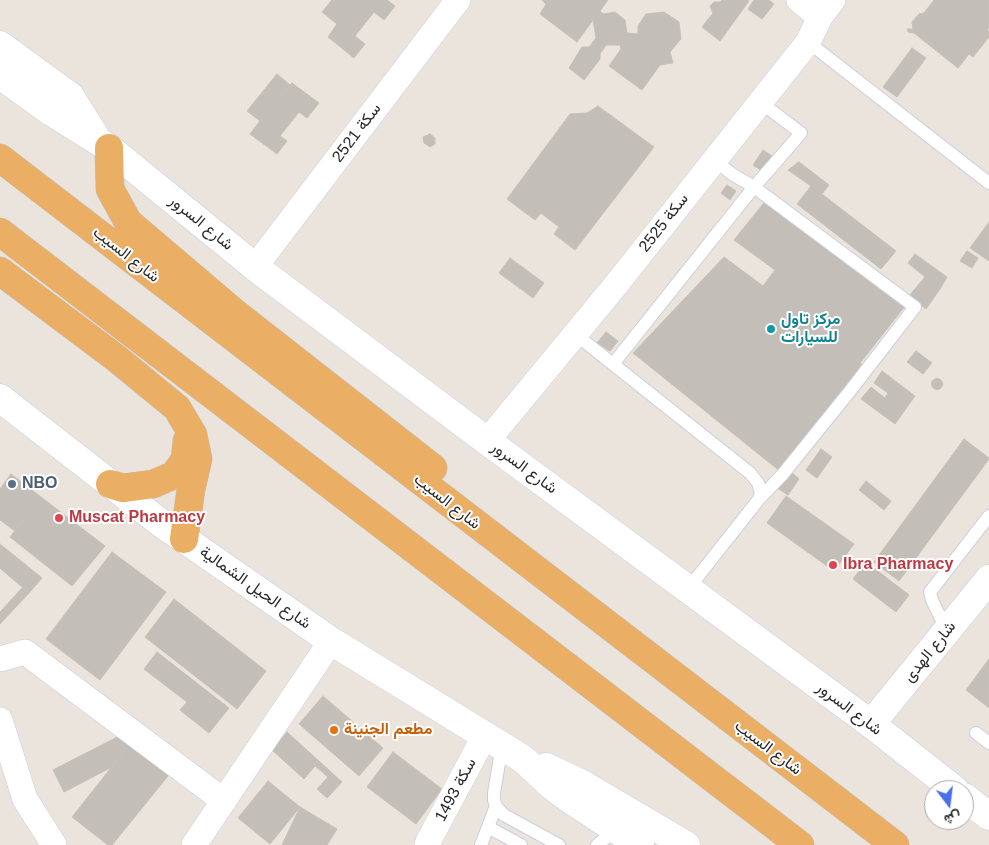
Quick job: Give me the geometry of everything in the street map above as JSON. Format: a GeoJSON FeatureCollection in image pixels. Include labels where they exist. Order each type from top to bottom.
{"type":"FeatureCollection","features":[{"type":"Feature","properties":{"kind":"highway"},"geometry":{"type":"LineString","coordinates":[[103,144],[110,189],[128,222],[234,312],[380,425],[677,664],[754,737]]}},
{"type":"Feature","properties":{"kind":"highway","name":"شارع السيب"},"geometry":{"type":"LineString","coordinates":[[0,158],[894,845]]}},
{"type":"Feature","properties":{"kind":"highway"},"geometry":{"type":"LineString","coordinates":[[0,232],[800,845]]}},
{"type":"Feature","properties":{"kind":"highway"},"geometry":{"type":"LineString","coordinates":[[0,271],[116,358],[177,408],[192,435],[198,459],[191,489],[184,539]]}},
{"type":"Feature","properties":{"kind":"highway"},"geometry":{"type":"LineString","coordinates":[[110,484],[123,488],[153,484],[174,475],[185,460],[187,441],[177,408]]}},
{"type":"Feature","properties":{"kind":"street","name":"سكة 2521"},"geometry":{"type":"LineString","coordinates":[[256,266],[458,0]]}},
{"type":"Feature","properties":{"kind":"street"},"geometry":{"type":"LineString","coordinates":[[799,0],[827,9]]}},
{"type":"Feature","properties":{"kind":"street","name":"سكة 2525"},"geometry":{"type":"LineString","coordinates":[[487,441],[808,42],[827,9]]}},
{"type":"Feature","properties":{"kind":"street","name":"شارع السرور"},"geometry":{"type":"LineString","coordinates":[[0,45],[70,96],[103,144]]}},
{"type":"Feature","properties":{"kind":"street","name":"شارع السرور"},"geometry":{"type":"LineString","coordinates":[[0,76],[53,113],[103,144],[256,266],[487,441],[871,724],[942,780]]}},
{"type":"Feature","properties":{"kind":"street","name":"شارع الحيل الشمالية"},"geometry":{"type":"LineString","coordinates":[[0,398],[184,539],[331,641],[503,746],[584,785],[686,845]]}},
{"type":"Feature","properties":{"kind":"street","name":"شارع الهدى"},"geometry":{"type":"LineString","coordinates":[[871,724],[989,580]]}},
{"type":"Feature","properties":{"kind":"street"},"geometry":{"type":"LineString","coordinates":[[194,845],[331,641]]}},
{"type":"Feature","properties":{"kind":"street"},"geometry":{"type":"LineString","coordinates":[[0,659],[25,652],[224,801]]}},
{"type":"Feature","properties":{"kind":"street"},"geometry":{"type":"LineString","coordinates":[[0,720],[7,768],[54,845]]}},
{"type":"Feature","properties":{"kind":"street","name":"شارع الحيل الشمالية"},"geometry":{"type":"LineString","coordinates":[[503,746],[571,800],[606,837],[640,845]]}},
{"type":"Feature","properties":{"kind":"street","name":"سكة 1493"},"geometry":{"type":"LineString","coordinates":[[427,845],[503,746]]}},
{"type":"Feature","properties":{"kind":"street"},"geometry":{"type":"LineString","coordinates":[[974,805],[989,816]]}},
{"type":"Feature","properties":{"kind":"lane"},"geometry":{"type":"LineString","coordinates":[[808,42],[989,184]]}},
{"type":"Feature","properties":{"kind":"lane"},"geometry":{"type":"LineString","coordinates":[[613,364],[754,187],[801,133],[760,102]]}},
{"type":"Feature","properties":{"kind":"lane"},"geometry":{"type":"LineString","coordinates":[[688,589],[759,499],[789,466],[850,391],[915,307],[754,187],[732,174],[714,160]]}},
{"type":"Feature","properties":{"kind":"lane"},"geometry":{"type":"LineString","coordinates":[[575,334],[750,473],[758,483],[761,492],[759,499]]}},
{"type":"Feature","properties":{"kind":"lane"},"geometry":{"type":"LineString","coordinates":[[947,631],[930,592],[989,516]]}},
{"type":"Feature","properties":{"kind":"lane"},"geometry":{"type":"LineString","coordinates":[[976,733],[989,743]]}},
{"type":"Feature","properties":{"kind":"lane"},"geometry":{"type":"LineString","coordinates":[[503,746],[494,793],[496,806],[504,815],[559,845]]}},
{"type":"Feature","properties":{"kind":"lane"},"geometry":{"type":"LineString","coordinates":[[481,845],[496,806]]}},
{"type":"Feature","properties":{"kind":"lane"},"geometry":{"type":"LineString","coordinates":[[488,827],[521,845]]}},
{"type":"Feature","properties":{"kind":"building"},"geometry":{"type":"Polygon","coordinates":[[[332,0],[387,0],[395,6],[384,20],[374,12],[355,36],[365,44],[354,58],[328,37],[337,24],[322,12],[332,0]]]}},
{"type":"Feature","properties":{"kind":"building"},"geometry":{"type":"Polygon","coordinates":[[[542,0],[608,0],[600,11],[603,14],[615,12],[625,20],[627,33],[638,34],[638,26],[646,14],[664,12],[679,22],[681,39],[670,52],[673,63],[660,65],[642,90],[609,66],[621,49],[620,45],[606,45],[600,54],[600,59],[584,80],[569,68],[582,47],[589,47],[596,38],[593,20],[577,42],[540,14],[546,4],[542,0]]]}},
{"type":"Feature","properties":{"kind":"building"},"geometry":{"type":"Polygon","coordinates":[[[722,0],[749,1],[720,41],[702,27],[713,13],[710,6],[714,2],[722,0]]]}},
{"type":"Feature","properties":{"kind":"building"},"geometry":{"type":"Polygon","coordinates":[[[754,0],[769,0],[774,4],[762,19],[748,9],[754,0]]]}},
{"type":"Feature","properties":{"kind":"building"},"geometry":{"type":"Polygon","coordinates":[[[934,0],[974,0],[989,11],[989,27],[987,30],[989,37],[973,57],[969,54],[958,68],[914,33],[908,32],[907,29],[913,29],[912,22],[919,14],[924,13],[934,0]]]}},
{"type":"Feature","properties":{"kind":"building"},"geometry":{"type":"Polygon","coordinates":[[[974,0],[989,0],[989,11],[974,0]]]}},
{"type":"Feature","properties":{"kind":"building"},"geometry":{"type":"Polygon","coordinates":[[[912,48],[926,58],[897,97],[883,87],[912,48]]]}},
{"type":"Feature","properties":{"kind":"building"},"geometry":{"type":"Polygon","coordinates":[[[277,74],[290,85],[282,96],[268,85],[277,74]]]}},
{"type":"Feature","properties":{"kind":"building"},"geometry":{"type":"Polygon","coordinates":[[[292,83],[319,103],[307,118],[299,112],[280,136],[287,141],[277,154],[250,134],[260,121],[247,111],[268,85],[282,96],[292,83]]]}},
{"type":"Feature","properties":{"kind":"building"},"geometry":{"type":"Polygon","coordinates":[[[598,106],[654,147],[575,250],[554,234],[559,227],[541,213],[535,220],[507,199],[570,114],[587,113],[598,106]]]}},
{"type":"Feature","properties":{"kind":"building"},"geometry":{"type":"Polygon","coordinates":[[[430,134],[435,138],[435,144],[430,147],[424,143],[423,137],[430,134]]]}},
{"type":"Feature","properties":{"kind":"building"},"geometry":{"type":"Polygon","coordinates":[[[763,150],[772,156],[762,171],[753,165],[763,150]]]}},
{"type":"Feature","properties":{"kind":"building"},"geometry":{"type":"Polygon","coordinates":[[[799,162],[829,185],[822,194],[896,251],[881,269],[797,204],[811,186],[788,170],[799,162]]]}},
{"type":"Feature","properties":{"kind":"building"},"geometry":{"type":"Polygon","coordinates":[[[727,185],[736,191],[730,200],[721,193],[727,185]]]}},
{"type":"Feature","properties":{"kind":"building","name":"مركز تاول للسيارات"},"geometry":{"type":"Polygon","coordinates":[[[767,199],[905,306],[860,363],[865,367],[781,472],[633,353],[724,257],[763,286],[775,270],[734,240],[767,199]]]}},
{"type":"Feature","properties":{"kind":"building"},"geometry":{"type":"Polygon","coordinates":[[[989,222],[989,261],[970,248],[989,222]]]}},
{"type":"Feature","properties":{"kind":"building"},"geometry":{"type":"Polygon","coordinates":[[[967,251],[978,258],[972,268],[960,261],[967,251]]]}},
{"type":"Feature","properties":{"kind":"building"},"geometry":{"type":"Polygon","coordinates":[[[915,254],[947,277],[940,289],[908,263],[915,254]]]}},
{"type":"Feature","properties":{"kind":"building"},"geometry":{"type":"Polygon","coordinates":[[[510,258],[544,283],[533,298],[499,273],[510,258]]]}},
{"type":"Feature","properties":{"kind":"building"},"geometry":{"type":"Polygon","coordinates":[[[925,277],[940,289],[926,309],[909,296],[925,277]]]}},
{"type":"Feature","properties":{"kind":"building"},"geometry":{"type":"Polygon","coordinates":[[[606,332],[618,341],[610,351],[597,343],[606,332]]]}},
{"type":"Feature","properties":{"kind":"building"},"geometry":{"type":"Polygon","coordinates":[[[916,351],[932,363],[923,374],[907,362],[916,351]]]}},
{"type":"Feature","properties":{"kind":"building"},"geometry":{"type":"Polygon","coordinates":[[[882,371],[915,396],[895,424],[861,399],[871,387],[885,398],[888,393],[874,383],[882,371]]]}},
{"type":"Feature","properties":{"kind":"building"},"geometry":{"type":"Polygon","coordinates":[[[937,378],[943,384],[937,390],[931,384],[937,378]]]}},
{"type":"Feature","properties":{"kind":"building"},"geometry":{"type":"Polygon","coordinates":[[[964,439],[989,459],[899,581],[874,562],[964,439]]]}},
{"type":"Feature","properties":{"kind":"building"},"geometry":{"type":"Polygon","coordinates":[[[821,449],[832,457],[817,478],[806,470],[821,449]]]}},
{"type":"Feature","properties":{"kind":"building"},"geometry":{"type":"Polygon","coordinates":[[[790,471],[799,479],[788,495],[777,488],[790,471]]]}},
{"type":"Feature","properties":{"kind":"building"},"geometry":{"type":"Polygon","coordinates":[[[11,474],[41,497],[15,531],[0,520],[0,489],[11,474]]]}},
{"type":"Feature","properties":{"kind":"building"},"geometry":{"type":"Polygon","coordinates":[[[866,481],[891,501],[884,510],[859,490],[866,481]]]}},
{"type":"Feature","properties":{"kind":"building"},"geometry":{"type":"Polygon","coordinates":[[[786,496],[854,544],[834,571],[767,523],[786,496]]]}},
{"type":"Feature","properties":{"kind":"building"},"geometry":{"type":"Polygon","coordinates":[[[41,497],[105,546],[72,586],[10,537],[41,497]]]}},
{"type":"Feature","properties":{"kind":"building"},"geometry":{"type":"Polygon","coordinates":[[[0,544],[42,578],[29,593],[0,568],[0,544]]]}},
{"type":"Feature","properties":{"kind":"building"},"geometry":{"type":"Polygon","coordinates":[[[112,552],[166,592],[100,680],[46,639],[112,552]]]}},
{"type":"Feature","properties":{"kind":"building"},"geometry":{"type":"Polygon","coordinates":[[[866,562],[909,595],[896,612],[853,579],[866,562]]]}},
{"type":"Feature","properties":{"kind":"building"},"geometry":{"type":"Polygon","coordinates":[[[23,587],[29,593],[0,624],[0,612],[23,587]]]}},
{"type":"Feature","properties":{"kind":"building"},"geometry":{"type":"Polygon","coordinates":[[[174,599],[266,671],[237,709],[145,637],[174,599]]]}},
{"type":"Feature","properties":{"kind":"building"},"geometry":{"type":"Polygon","coordinates":[[[157,652],[229,708],[209,733],[180,710],[187,702],[144,669],[157,652]]]}},
{"type":"Feature","properties":{"kind":"building"},"geometry":{"type":"Polygon","coordinates":[[[989,659],[989,708],[966,690],[989,659]]]}},
{"type":"Feature","properties":{"kind":"building"},"geometry":{"type":"Polygon","coordinates":[[[323,696],[383,748],[359,776],[299,724],[323,696]]]}},
{"type":"Feature","properties":{"kind":"building"},"geometry":{"type":"Polygon","coordinates":[[[129,731],[133,740],[112,767],[64,792],[53,770],[129,731]]]}},
{"type":"Feature","properties":{"kind":"building"},"geometry":{"type":"Polygon","coordinates":[[[287,732],[342,782],[327,798],[317,789],[328,777],[315,766],[304,779],[272,750],[287,732]]]}},
{"type":"Feature","properties":{"kind":"building"},"geometry":{"type":"Polygon","coordinates":[[[133,740],[172,771],[112,845],[108,845],[72,817],[133,740]]]}},
{"type":"Feature","properties":{"kind":"building"},"geometry":{"type":"Polygon","coordinates":[[[393,752],[442,789],[416,824],[367,787],[393,752]]]}},
{"type":"Feature","properties":{"kind":"building"},"geometry":{"type":"Polygon","coordinates":[[[268,781],[300,807],[270,844],[238,818],[268,781]]]}},
{"type":"Feature","properties":{"kind":"building"},"geometry":{"type":"Polygon","coordinates":[[[300,807],[337,829],[327,845],[282,845],[300,807]]]}},
{"type":"Feature","properties":{"kind":"place","name":"مركز تاول للسيارات"},"geometry":{"type":"Point","coordinates":[771,329]}},
{"type":"Feature","properties":{"kind":"place","name":"NBO"},"geometry":{"type":"Point","coordinates":[12,484]}},
{"type":"Feature","properties":{"kind":"place","name":"Muscat Pharmacy"},"geometry":{"type":"Point","coordinates":[59,518]}},
{"type":"Feature","properties":{"kind":"place","name":"Ibra Pharmacy"},"geometry":{"type":"Point","coordinates":[833,565]}},
{"type":"Feature","properties":{"kind":"place","name":"مطعم الجنينة"},"geometry":{"type":"Point","coordinates":[334,730]}}]}
